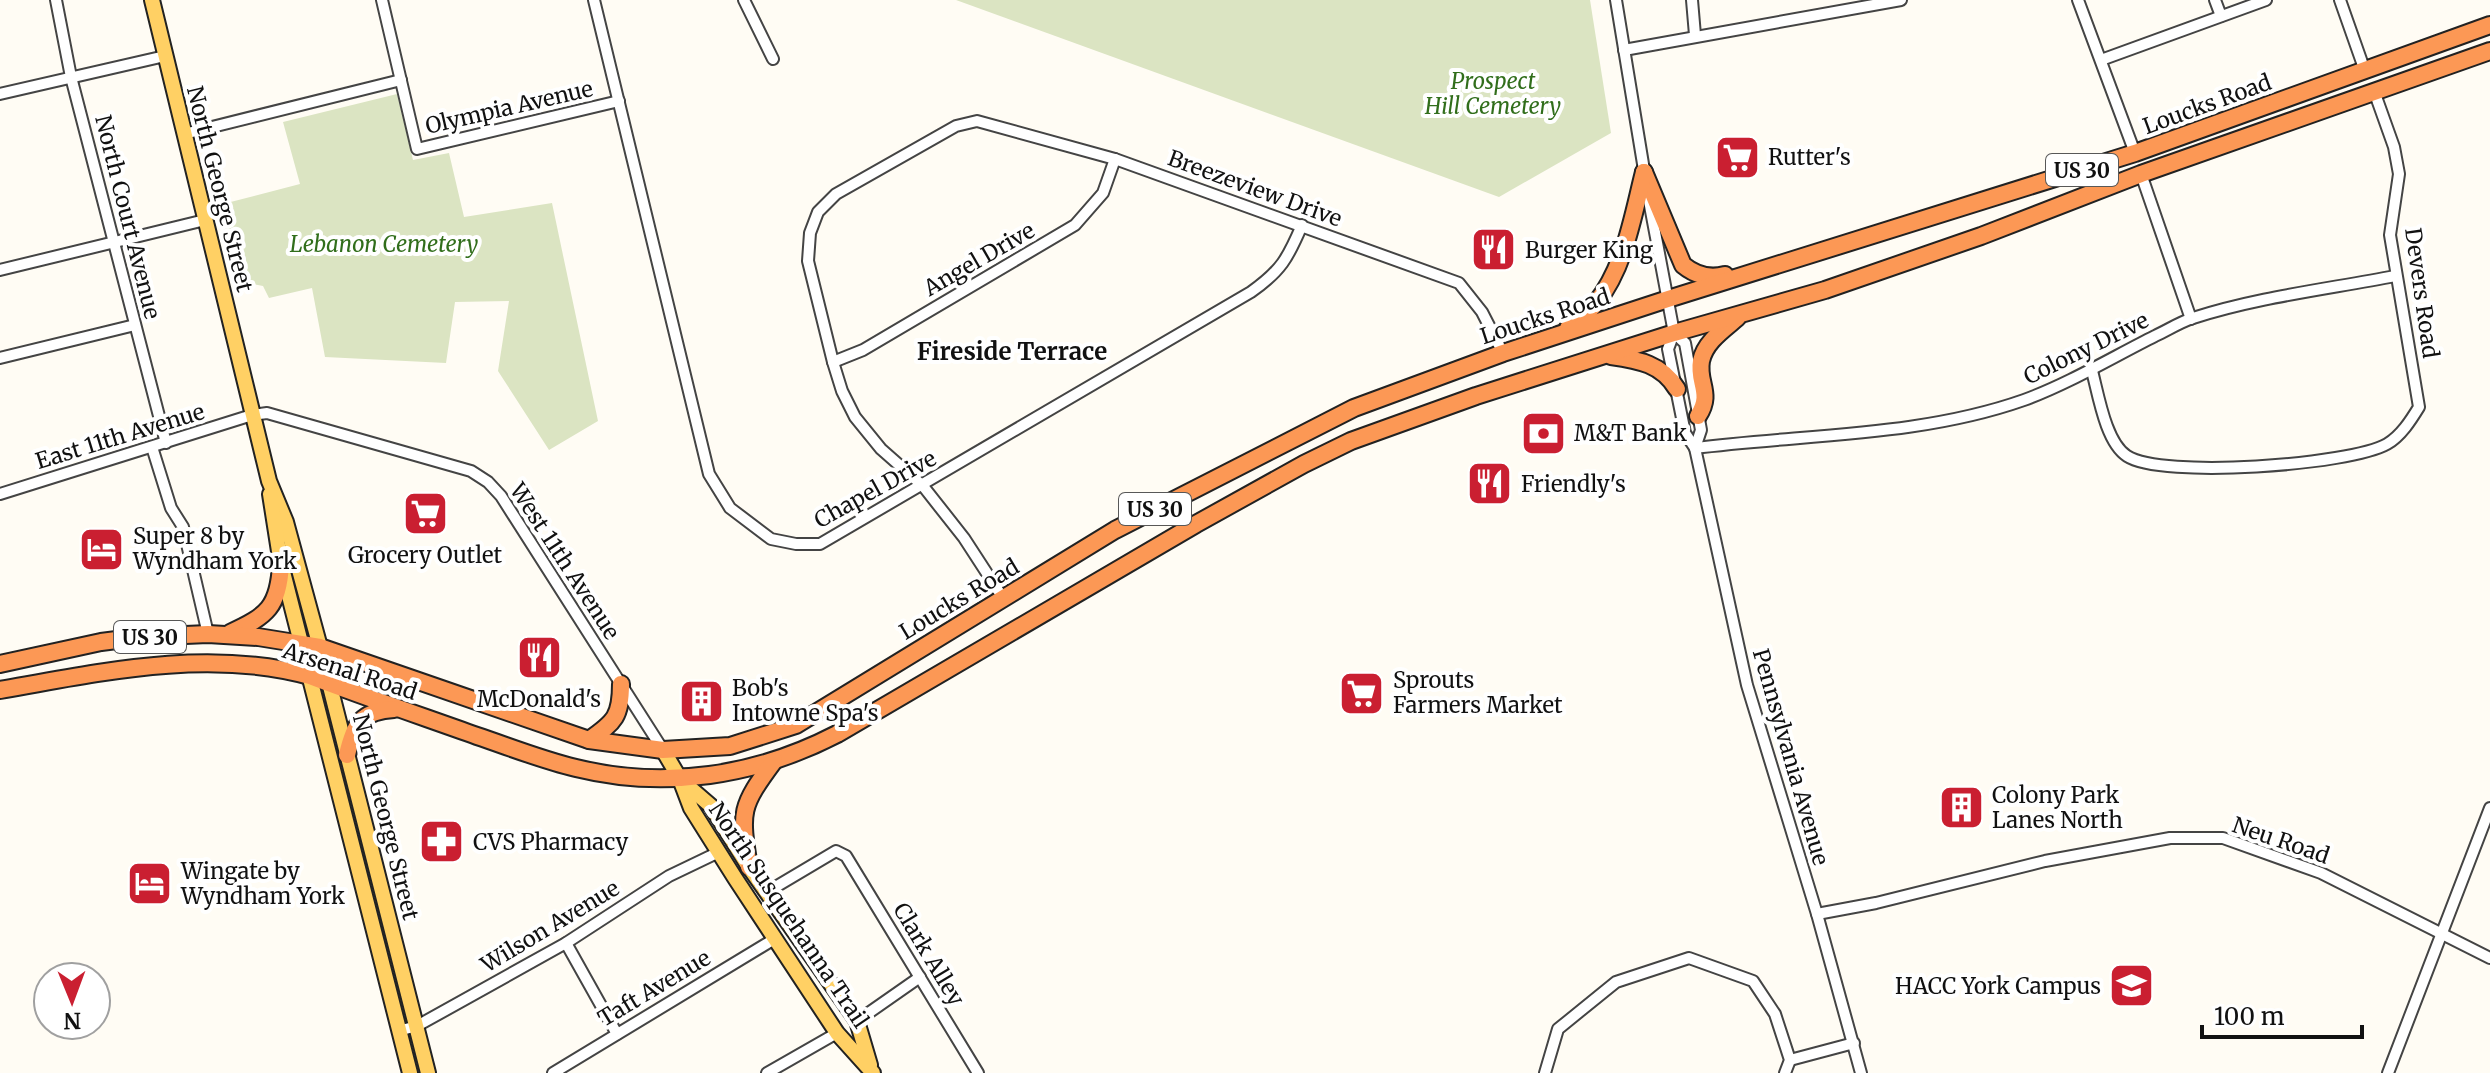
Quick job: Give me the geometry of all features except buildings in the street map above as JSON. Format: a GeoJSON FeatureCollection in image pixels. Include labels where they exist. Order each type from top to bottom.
{"type":"FeatureCollection","features":[{"type":"Feature","properties":{"kind":"highway","name":"Loucks Road"},"geometry":{"type":"LineString","coordinates":[[663,750],[730,746],[796,725],[1115,530],[1354,408],[1560,334],[2135,153],[2490,25]]}},
{"type":"Feature","properties":{"kind":"highway","name":"Loucks Road"},"geometry":{"type":"LineString","coordinates":[[680,779],[774,761],[837,734],[1196,524],[1351,441],[1418,416],[1674,333],[1825,290],[2490,51]]}},
{"type":"Feature","properties":{"kind":"highway"},"geometry":{"type":"LineString","coordinates":[[1644,172],[1683,265],[1690,270],[1713,278],[1749,268],[1776,266]]}},
{"type":"Feature","properties":{"kind":"highway"},"geometry":{"type":"LineString","coordinates":[[1560,334],[1595,304],[1610,281],[1632,221],[1644,172]]}},
{"type":"Feature","properties":{"kind":"highway"},"geometry":{"type":"LineString","coordinates":[[1698,416],[1705,405],[1701,362],[1711,341],[1742,315]]}},
{"type":"Feature","properties":{"kind":"highway"},"geometry":{"type":"LineString","coordinates":[[1606,355],[1653,365],[1668,374],[1677,389]]}},
{"type":"Feature","properties":{"kind":"highway"},"geometry":{"type":"LineString","coordinates":[[227,634],[259,620],[270,606],[280,589],[281,564]]}},
{"type":"Feature","properties":{"kind":"highway","name":"Arsenal Road"},"geometry":{"type":"LineString","coordinates":[[0,664],[101,642],[140,637],[227,634],[301,643],[589,740],[663,750]]}},
{"type":"Feature","properties":{"kind":"highway","name":"Arsenal Road"},"geometry":{"type":"LineString","coordinates":[[0,690],[101,671],[158,665],[278,668],[310,676],[575,768],[632,778],[680,779]]}},
{"type":"Feature","properties":{"kind":"highway"},"geometry":{"type":"LineString","coordinates":[[589,740],[616,717],[621,704],[621,684]]}},
{"type":"Feature","properties":{"kind":"highway"},"geometry":{"type":"LineString","coordinates":[[347,755],[352,734],[360,721],[379,710],[400,709]]}},
{"type":"Feature","properties":{"kind":"highway"},"geometry":{"type":"LineString","coordinates":[[749,867],[742,824],[749,796],[774,761]]}},
{"type":"Feature","properties":{"kind":"main road","name":"North George Street"},"geometry":{"type":"LineString","coordinates":[[152,0],[252,415],[269,481],[286,522],[320,647],[428,1073]]}},
{"type":"Feature","properties":{"kind":"main road","name":"North George Street"},"geometry":{"type":"LineString","coordinates":[[269,481],[281,564],[410,1073]]}},
{"type":"Feature","properties":{"kind":"main road","name":"North Susquehanna Trail"},"geometry":{"type":"LineString","coordinates":[[663,750],[680,779],[691,808],[719,852],[837,1033],[872,1071]]}},
{"type":"Feature","properties":{"kind":"main road","name":"North Susquehanna Trail"},"geometry":{"type":"LineString","coordinates":[[680,779],[711,806],[749,867],[857,1021],[872,1071]]}},
{"type":"Feature","properties":{"kind":"street","name":"North Court Avenue"},"geometry":{"type":"LineString","coordinates":[[56,0],[71,77],[166,443]]}},
{"type":"Feature","properties":{"kind":"street","name":"Olympia Avenue"},"geometry":{"type":"LineString","coordinates":[[382,0],[417,149],[619,101]]}},
{"type":"Feature","properties":{"kind":"street","name":"Chapel Drive"},"geometry":{"type":"LineString","coordinates":[[594,0],[709,474],[730,508],[771,539],[796,544],[820,544],[923,486],[1273,277],[1289,254],[1302,225]]}},
{"type":"Feature","properties":{"kind":"street"},"geometry":{"type":"LineString","coordinates":[[744,0],[773,59]]}},
{"type":"Feature","properties":{"kind":"street","name":"Pennsylvania Avenue"},"geometry":{"type":"LineString","coordinates":[[1616,0],[1674,333],[1668,349],[1685,433],[1695,448],[1747,685],[1817,914],[1861,1073]]}},
{"type":"Feature","properties":{"kind":"street"},"geometry":{"type":"LineString","coordinates":[[1692,0],[1695,35]]}},
{"type":"Feature","properties":{"kind":"street"},"geometry":{"type":"LineString","coordinates":[[1820,0],[1821,14]]}},
{"type":"Feature","properties":{"kind":"street"},"geometry":{"type":"LineString","coordinates":[[1624,50],[1901,0]]}},
{"type":"Feature","properties":{"kind":"street"},"geometry":{"type":"LineString","coordinates":[[2078,0],[2135,153]]}},
{"type":"Feature","properties":{"kind":"street"},"geometry":{"type":"LineString","coordinates":[[2215,0],[2221,16]]}},
{"type":"Feature","properties":{"kind":"street"},"geometry":{"type":"LineString","coordinates":[[2101,60],[2266,0]]}},
{"type":"Feature","properties":{"kind":"street"},"geometry":{"type":"LineString","coordinates":[[2340,0],[2365,71]]}},
{"type":"Feature","properties":{"kind":"street"},"geometry":{"type":"LineString","coordinates":[[0,94],[165,56]]}},
{"type":"Feature","properties":{"kind":"street"},"geometry":{"type":"LineString","coordinates":[[184,134],[401,80]]}},
{"type":"Feature","properties":{"kind":"street","name":"Devers Road"},"geometry":{"type":"LineString","coordinates":[[2091,367],[2110,435],[2118,449],[2135,461],[2158,466],[2272,466],[2363,453],[2388,443],[2407,426],[2419,407],[2390,235],[2399,174],[2394,147],[2374,91]]}},
{"type":"Feature","properties":{"kind":"street","name":"Breezeview Drive"},"geometry":{"type":"LineString","coordinates":[[833,362],[808,261],[810,233],[818,212],[836,194],[956,126],[977,121],[1115,159],[1459,283],[1482,312],[1503,353]]}},
{"type":"Feature","properties":{"kind":"street","name":"Angel Drive"},"geometry":{"type":"LineString","coordinates":[[833,362],[863,350],[1075,225],[1103,193],[1115,159]]}},
{"type":"Feature","properties":{"kind":"street"},"geometry":{"type":"LineString","coordinates":[[2141,174],[2191,319]]}},
{"type":"Feature","properties":{"kind":"street"},"geometry":{"type":"LineString","coordinates":[[0,270],[205,220]]}},
{"type":"Feature","properties":{"kind":"street","name":"Colony Drive"},"geometry":{"type":"LineString","coordinates":[[1695,448],[1756,440],[1867,433],[1925,424],[2024,400],[2191,319],[2395,276]]}},
{"type":"Feature","properties":{"kind":"street"},"geometry":{"type":"LineString","coordinates":[[0,358],[135,325]]}},
{"type":"Feature","properties":{"kind":"street","name":"Pennsylvania Avenue"},"geometry":{"type":"LineString","coordinates":[[1674,333],[1685,343],[1701,430],[1695,448]]}},
{"type":"Feature","properties":{"kind":"street"},"geometry":{"type":"LineString","coordinates":[[833,362],[842,391],[855,417],[881,449],[923,486],[964,538],[1003,598]]}},
{"type":"Feature","properties":{"kind":"street","name":"West 11th Avenue"},"geometry":{"type":"LineString","coordinates":[[252,415],[267,413],[471,471],[488,482],[501,496],[663,750]]}},
{"type":"Feature","properties":{"kind":"street","name":"East 11th Avenue"},"geometry":{"type":"LineString","coordinates":[[0,494],[252,415]]}},
{"type":"Feature","properties":{"kind":"street"},"geometry":{"type":"LineString","coordinates":[[152,447],[171,508],[183,527],[208,634]]}},
{"type":"Feature","properties":{"kind":"street"},"geometry":{"type":"LineString","coordinates":[[2388,1073],[2490,808]]}},
{"type":"Feature","properties":{"kind":"street","name":"Neu Road"},"geometry":{"type":"LineString","coordinates":[[1817,914],[1876,903],[2045,861],[2170,838],[2223,838],[2321,873],[2490,958]]}},
{"type":"Feature","properties":{"kind":"street","name":"Clark Alley"},"geometry":{"type":"LineString","coordinates":[[767,892],[836,851],[846,856],[978,1073]]}},
{"type":"Feature","properties":{"kind":"street","name":"Wilson Avenue"},"geometry":{"type":"LineString","coordinates":[[398,1031],[417,1026],[566,943],[669,876],[719,852]]}},
{"type":"Feature","properties":{"kind":"street","name":"Taft Avenue"},"geometry":{"type":"LineString","coordinates":[[553,1073],[776,938]]}},
{"type":"Feature","properties":{"kind":"street"},"geometry":{"type":"LineString","coordinates":[[566,943],[617,1034]]}},
{"type":"Feature","properties":{"kind":"street"},"geometry":{"type":"LineString","coordinates":[[1545,1073],[1558,1029],[1616,982],[1689,958],[1753,981],[1775,1014],[1790,1060],[1785,1073]]}},
{"type":"Feature","properties":{"kind":"street"},"geometry":{"type":"LineString","coordinates":[[857,1021],[920,977]]}},
{"type":"Feature","properties":{"kind":"street"},"geometry":{"type":"LineString","coordinates":[[767,1073],[837,1033]]}},
{"type":"Feature","properties":{"kind":"street"},"geometry":{"type":"LineString","coordinates":[[1790,1060],[1854,1043]]}},
{"type":"Feature","properties":{"kind":"green space","name":"Prospect Hill Cemetery"},"geometry":{"type":"Polygon","coordinates":[[[956,0],[1590,0],[1611,133],[1499,197],[956,0]]]}},
{"type":"Feature","properties":{"kind":"green space","name":"Lebanon Cemetery"},"geometry":{"type":"Polygon","coordinates":[[[397,94],[413,160],[449,153],[464,217],[552,203],[598,421],[549,450],[498,371],[509,301],[455,302],[446,363],[325,357],[312,288],[269,298],[263,286],[234,280],[215,206],[300,184],[283,122],[397,94]]]}},
{"type":"Feature","properties":{"kind":"place","name":"Rutter's"},"geometry":{"type":"Point","coordinates":[1737,157]}},
{"type":"Feature","properties":{"kind":"place","name":"Burger King"},"geometry":{"type":"Point","coordinates":[1494,250]}},
{"type":"Feature","properties":{"kind":"place","name":"M&T Bank"},"geometry":{"type":"Point","coordinates":[1543,433]}},
{"type":"Feature","properties":{"kind":"place","name":"Friendly's"},"geometry":{"type":"Point","coordinates":[1490,484]}},
{"type":"Feature","properties":{"kind":"place","name":"Grocery Outlet"},"geometry":{"type":"Point","coordinates":[425,514]}},
{"type":"Feature","properties":{"kind":"place","name":"Super 8 by Wyndham York"},"geometry":{"type":"Point","coordinates":[102,549]}},
{"type":"Feature","properties":{"kind":"place","name":"McDonald's"},"geometry":{"type":"Point","coordinates":[539,658]}},
{"type":"Feature","properties":{"kind":"place","name":"Sprouts Farmers Market"},"geometry":{"type":"Point","coordinates":[1362,693]}},
{"type":"Feature","properties":{"kind":"place","name":"Bob's Intowne Spa's"},"geometry":{"type":"Point","coordinates":[701,701]}},
{"type":"Feature","properties":{"kind":"place","name":"Colony Park Lanes North"},"geometry":{"type":"Point","coordinates":[1961,808]}},
{"type":"Feature","properties":{"kind":"place","name":"CVS Pharmacy"},"geometry":{"type":"Point","coordinates":[442,842]}},
{"type":"Feature","properties":{"kind":"place","name":"Wingate by Wyndham York"},"geometry":{"type":"Point","coordinates":[150,884]}},
{"type":"Feature","properties":{"kind":"place","name":"HACC York Campus"},"geometry":{"type":"Point","coordinates":[2132,986]}},
{"type":"Feature","properties":{"kind":"district","name":"Fireside Terrace"},"geometry":{"type":"Point","coordinates":[1012,351]}}]}
